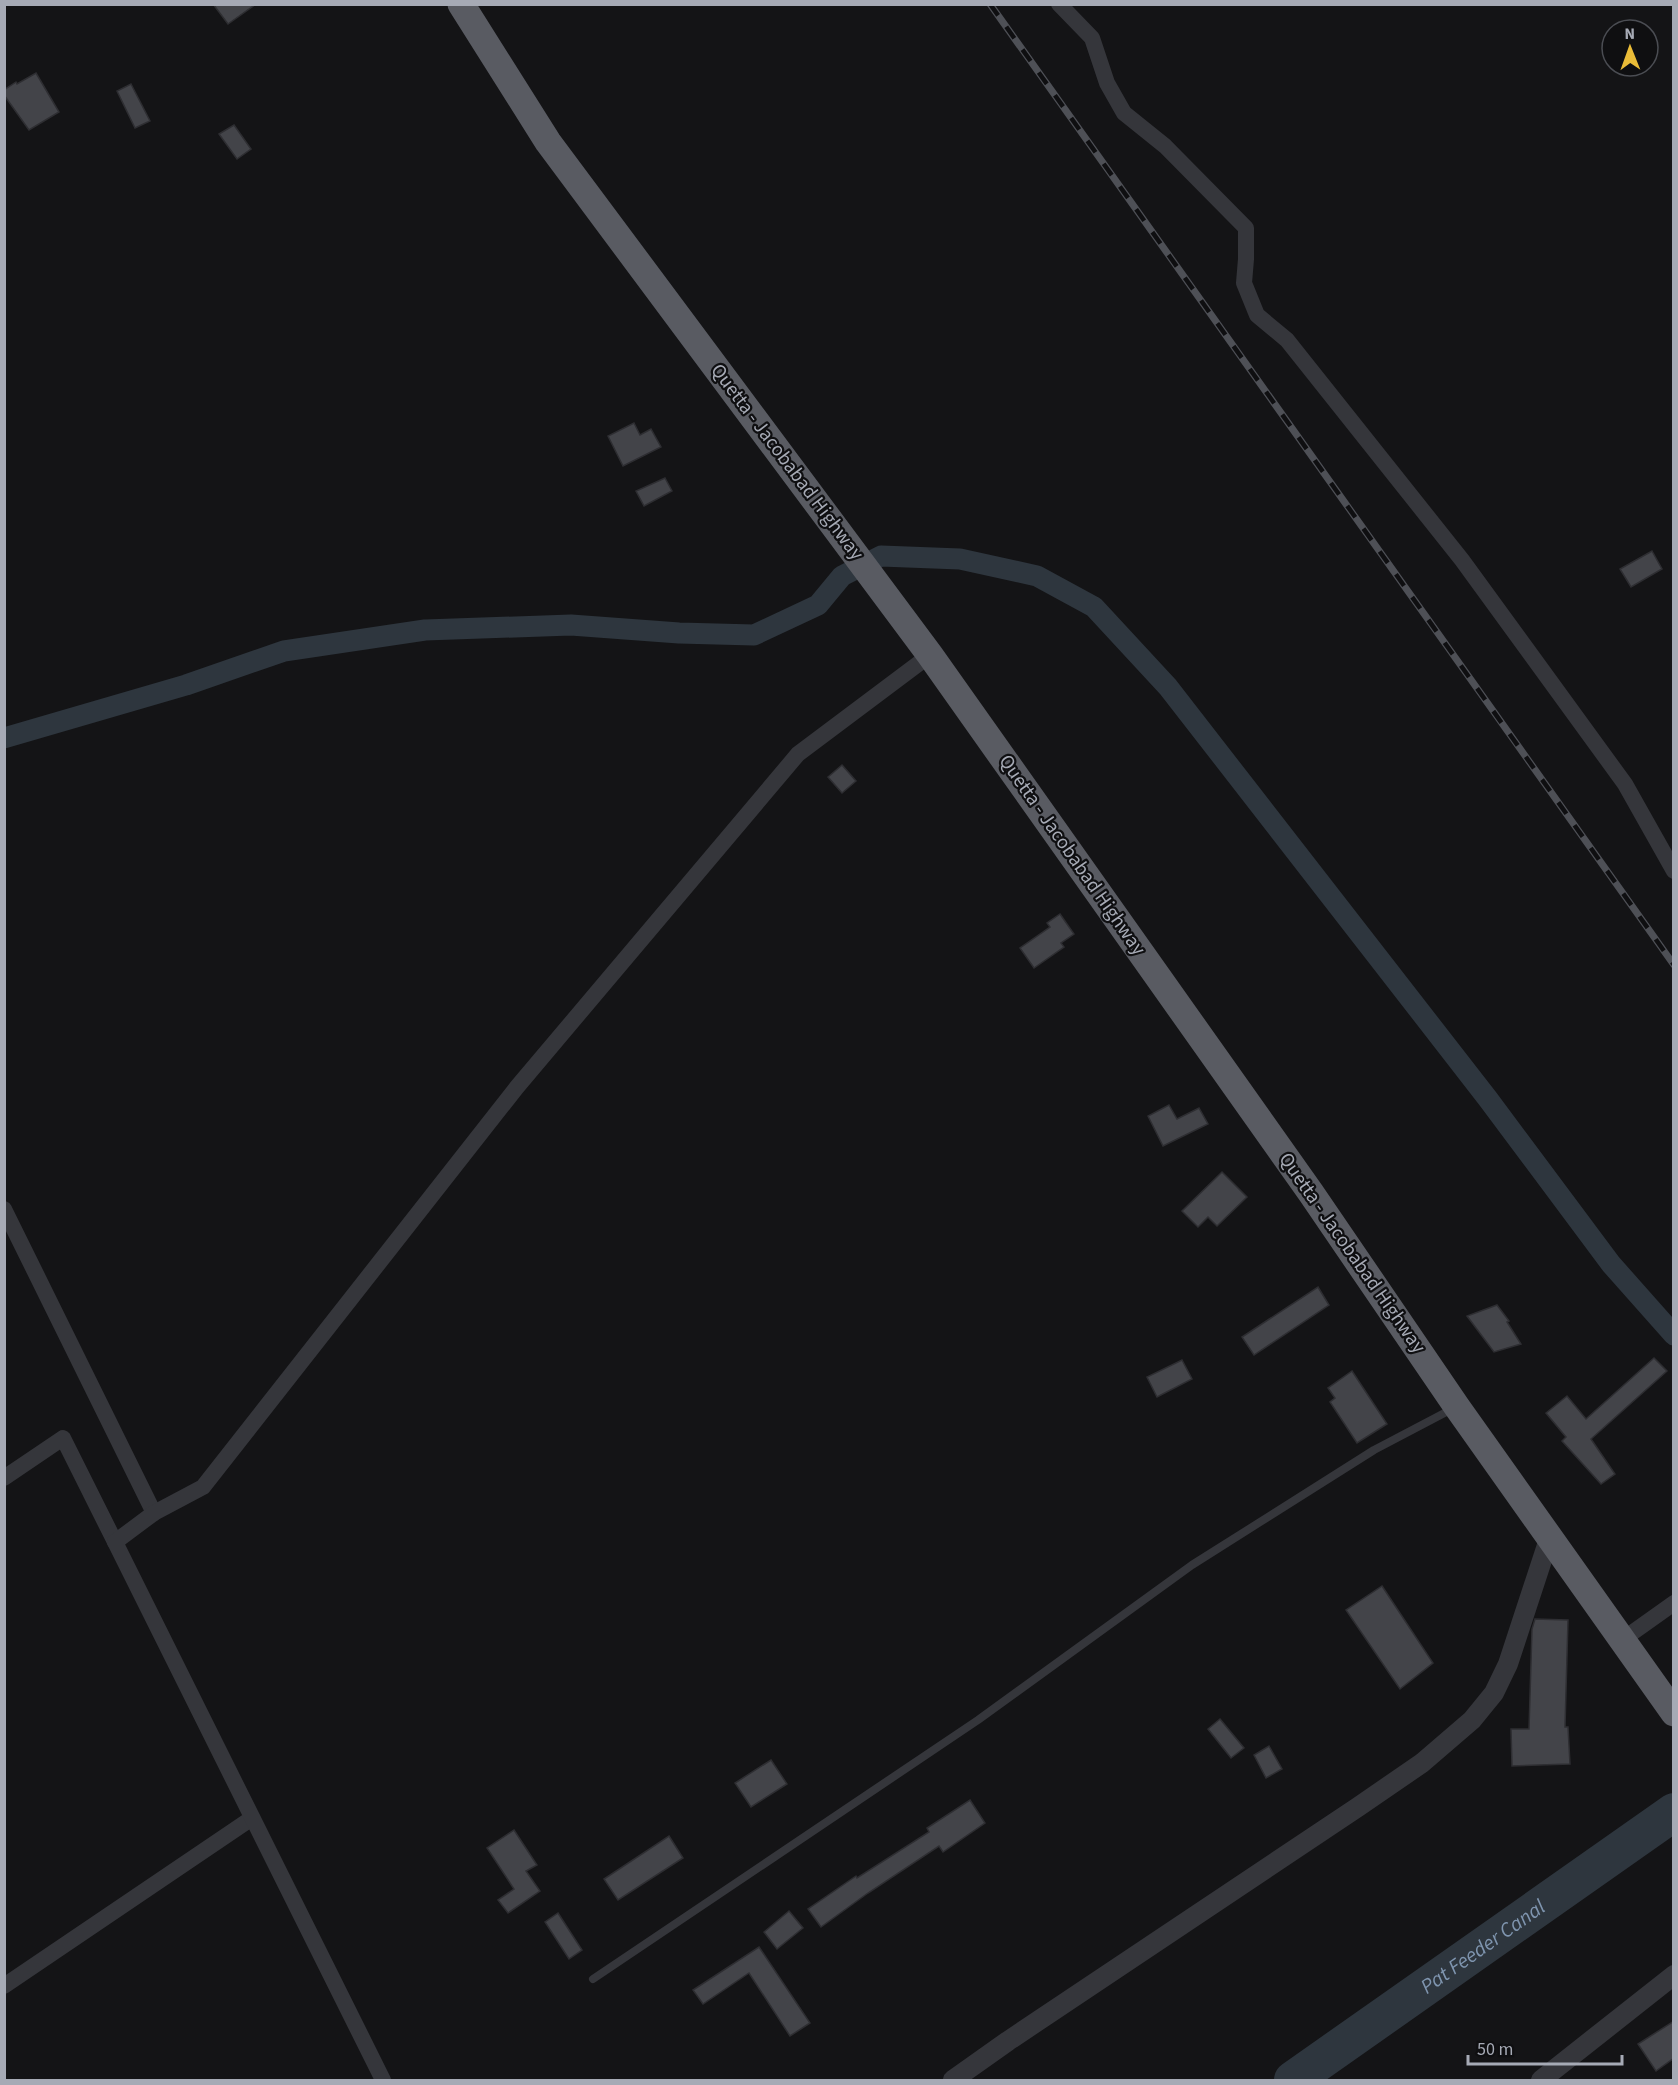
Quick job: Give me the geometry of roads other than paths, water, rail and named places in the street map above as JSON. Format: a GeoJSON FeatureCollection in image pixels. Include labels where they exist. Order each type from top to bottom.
{"type":"FeatureCollection","features":[{"type":"Feature","properties":{"kind":"highway","name":"Quetta - Jacobabad Highway"},"geometry":{"type":"LineString","coordinates":[[461,4],[548,142],[930,655],[1304,1183],[1457,1407],[1674,1713]]}},
{"type":"Feature","properties":{"kind":"street"},"geometry":{"type":"LineString","coordinates":[[1059,4],[1092,38],[1107,83],[1124,113],[1165,146],[1246,228],[1244,283],[1257,315],[1287,340],[1462,560],[1625,784],[1674,872]]}},
{"type":"Feature","properties":{"kind":"street"},"geometry":{"type":"LineString","coordinates":[[115,1542],[154,1513],[203,1487],[517,1087],[798,754],[930,655]]}},
{"type":"Feature","properties":{"kind":"street"},"geometry":{"type":"LineString","coordinates":[[4,1209],[154,1513]]}},
{"type":"Feature","properties":{"kind":"street"},"geometry":{"type":"LineString","coordinates":[[4,1479],[63,1438],[383,2080]]}},
{"type":"Feature","properties":{"kind":"street"},"geometry":{"type":"LineString","coordinates":[[953,2080],[1017,2034],[1377,1795],[1422,1763],[1472,1720],[1494,1693],[1508,1664],[1550,1536]]}},
{"type":"Feature","properties":{"kind":"street"},"geometry":{"type":"LineString","coordinates":[[1623,1640],[1674,1603]]}},
{"type":"Feature","properties":{"kind":"street"},"geometry":{"type":"LineString","coordinates":[[4,1986],[252,1818]]}},
{"type":"Feature","properties":{"kind":"street"},"geometry":{"type":"LineString","coordinates":[[1541,2080],[1674,1975]]}},
{"type":"Feature","properties":{"kind":"lane"},"geometry":{"type":"LineString","coordinates":[[593,1979],[978,1720],[1192,1565],[1374,1450],[1457,1407]]}},
{"type":"Feature","properties":{"kind":"waterway"},"geometry":{"type":"LineString","coordinates":[[4,738],[186,685],[284,651],[425,630],[571,625],[679,633],[754,635],[818,605],[842,576],[881,556],[960,559],[1037,576],[1094,607],[1168,687],[1488,1099],[1611,1264],[1674,1335]]}},
{"type":"Feature","properties":{"kind":"waterway","name":"Pat Feeder Canal"},"geometry":{"type":"LineString","coordinates":[[1293,2080],[1674,1812]]}},
{"type":"Feature","properties":{"kind":"railway"},"geometry":{"type":"LineString","coordinates":[[990,4],[1674,965]]}}]}
